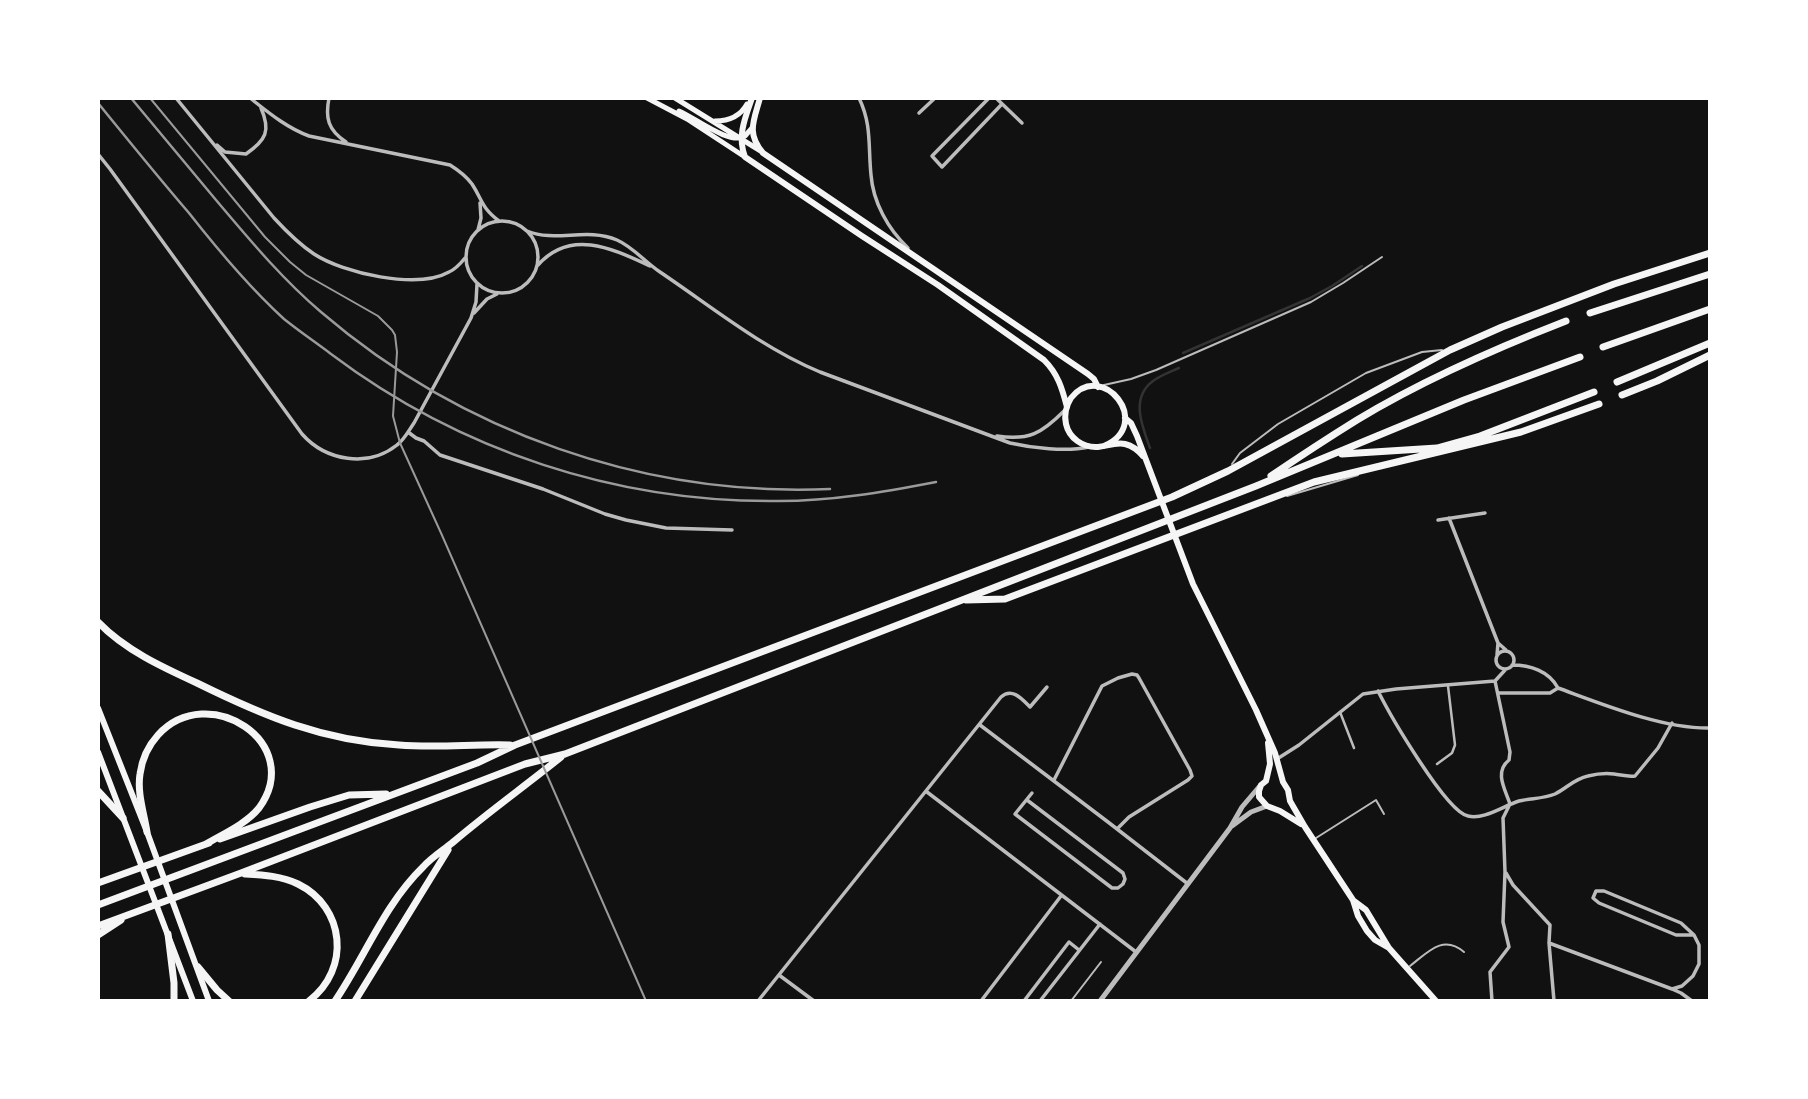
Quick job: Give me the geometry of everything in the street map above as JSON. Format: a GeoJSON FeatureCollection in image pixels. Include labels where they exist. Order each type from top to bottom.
{"type":"FeatureCollection","features":[{"type":"Feature","properties":{"kind":"highway"},"geometry":{"type":"LineString","coordinates":[[98,905],[1186,491],[1228,471],[1450,350],[1526,317],[1614,284],[1710,253]]}},
{"type":"Feature","properties":{"kind":"highway"},"geometry":{"type":"LineString","coordinates":[[1590,313],[1710,274]]}},
{"type":"Feature","properties":{"kind":"highway"},"geometry":{"type":"LineString","coordinates":[[1603,347],[1710,309]]}},
{"type":"Feature","properties":{"kind":"highway"},"geometry":{"type":"LineString","coordinates":[[1255,486],[1358,419],[1459,366],[1566,321]]}},
{"type":"Feature","properties":{"kind":"highway"},"geometry":{"type":"LineString","coordinates":[[1617,382],[1710,342]]}},
{"type":"Feature","properties":{"kind":"highway"},"geometry":{"type":"LineString","coordinates":[[1622,395],[1710,355]]}},
{"type":"Feature","properties":{"kind":"highway"},"geometry":{"type":"LineString","coordinates":[[98,926],[524,764],[565,754],[1255,486],[1464,400],[1580,357]]}},
{"type":"Feature","properties":{"kind":"highway"},"geometry":{"type":"LineString","coordinates":[[1334,454],[1437,448],[1480,436],[1594,392]]}},
{"type":"Feature","properties":{"kind":"highway"},"geometry":{"type":"LineString","coordinates":[[959,600],[1005,598],[1314,482],[1521,432],[1599,404]]}},
{"type":"Feature","properties":{"kind":"highway"},"geometry":{"type":"LineString","coordinates":[[98,622],[133,650],[152,661],[257,711],[312,731],[399,746],[515,745]]}},
{"type":"Feature","properties":{"kind":"highway"},"geometry":{"type":"LineString","coordinates":[[147,832],[139,783],[142,762],[153,741],[169,725],[190,716],[225,716],[256,734],[269,759],[271,772],[269,785],[258,808],[250,817],[206,844]]}},
{"type":"Feature","properties":{"kind":"highway"},"geometry":{"type":"LineString","coordinates":[[335,1001],[397,898],[423,867],[487,813],[565,754]]}},
{"type":"Feature","properties":{"kind":"highway"},"geometry":{"type":"LineString","coordinates":[[98,791],[123,818]]}},
{"type":"Feature","properties":{"kind":"highway"},"geometry":{"type":"LineString","coordinates":[[98,883],[349,795],[394,793]]}},
{"type":"Feature","properties":{"kind":"highway"},"geometry":{"type":"LineString","coordinates":[[355,1001],[453,842]]}},
{"type":"Feature","properties":{"kind":"highway"},"geometry":{"type":"LineString","coordinates":[[241,873],[275,877],[301,885],[317,897],[330,914],[337,936],[333,969],[323,988],[309,1001]]}},
{"type":"Feature","properties":{"kind":"highway"},"geometry":{"type":"LineString","coordinates":[[98,935],[129,915]]}},
{"type":"Feature","properties":{"kind":"highway"},"geometry":{"type":"LineString","coordinates":[[167,934],[174,1001]]}},
{"type":"Feature","properties":{"kind":"highway"},"geometry":{"type":"LineString","coordinates":[[198,967],[229,1001]]}},
{"type":"Feature","properties":{"kind":"main road"},"geometry":{"type":"LineString","coordinates":[[647,98],[685,114],[729,138],[746,136],[752,128],[760,98]]}},
{"type":"Feature","properties":{"kind":"main road"},"geometry":{"type":"LineString","coordinates":[[675,98],[741,138],[1088,374],[1099,387]]}},
{"type":"Feature","properties":{"kind":"main road"},"geometry":{"type":"LineString","coordinates":[[745,157],[741,129],[751,98]]}},
{"type":"Feature","properties":{"kind":"main road"},"geometry":{"type":"LineString","coordinates":[[711,120],[723,121],[737,116],[751,98]]}},
{"type":"Feature","properties":{"kind":"main road"},"geometry":{"type":"LineString","coordinates":[[666,107],[938,285],[1050,366],[1060,381],[1066,408],[1065,422],[1070,434],[1079,443],[1091,447],[1129,445],[1145,458]]}},
{"type":"Feature","properties":{"kind":"main road"},"geometry":{"type":"LineString","coordinates":[[752,128],[754,141],[763,153]]}},
{"type":"Feature","properties":{"kind":"main road"},"geometry":{"type":"LineString","coordinates":[[1066,408],[1072,397],[1081,390],[1099,387],[1112,391],[1123,406],[1125,418],[1119,435],[1104,446]]}},
{"type":"Feature","properties":{"kind":"main road"},"geometry":{"type":"LineString","coordinates":[[1125,418],[1134,429],[1197,593],[1239,674],[1277,759],[1288,794],[1305,827],[1353,900],[1367,931],[1375,940],[1389,948]]}},
{"type":"Feature","properties":{"kind":"main road"},"geometry":{"type":"LineString","coordinates":[[98,708],[209,1001]]}},
{"type":"Feature","properties":{"kind":"main road"},"geometry":{"type":"LineString","coordinates":[[1266,734],[1270,764],[1259,797],[1262,802],[1305,827]]}},
{"type":"Feature","properties":{"kind":"main road"},"geometry":{"type":"LineString","coordinates":[[98,752],[193,1001]]}},
{"type":"Feature","properties":{"kind":"main road"},"geometry":{"type":"LineString","coordinates":[[1264,783],[1277,779],[1283,782]]}},
{"type":"Feature","properties":{"kind":"main road"},"geometry":{"type":"LineString","coordinates":[[1271,807],[1284,804],[1288,794]]}},
{"type":"Feature","properties":{"kind":"main road"},"geometry":{"type":"LineString","coordinates":[[1353,900],[1366,910],[1389,948],[1436,1001]]}},
{"type":"Feature","properties":{"kind":"street"},"geometry":{"type":"LineString","coordinates":[[177,98],[274,218],[301,244],[323,259],[368,275],[415,279],[450,272],[465,258]]}},
{"type":"Feature","properties":{"kind":"street"},"geometry":{"type":"LineString","coordinates":[[250,98],[297,132],[450,165],[472,184],[484,208],[499,221]]}},
{"type":"Feature","properties":{"kind":"street"},"geometry":{"type":"LineString","coordinates":[[329,98],[328,121],[338,137],[347,144]]}},
{"type":"Feature","properties":{"kind":"street"},"geometry":{"type":"LineString","coordinates":[[859,98],[868,125],[870,173],[874,194],[889,224],[919,259]]}},
{"type":"Feature","properties":{"kind":"street"},"geometry":{"type":"LineString","coordinates":[[919,113],[935,98]]}},
{"type":"Feature","properties":{"kind":"street"},"geometry":{"type":"LineString","coordinates":[[989,98],[932,156],[942,167],[1002,104]]}},
{"type":"Feature","properties":{"kind":"street"},"geometry":{"type":"LineString","coordinates":[[996,98],[1022,123]]}},
{"type":"Feature","properties":{"kind":"street"},"geometry":{"type":"LineString","coordinates":[[212,141],[225,152],[234,154],[246,154],[258,146],[265,135],[267,121],[261,106]]}},
{"type":"Feature","properties":{"kind":"street"},"geometry":{"type":"LineString","coordinates":[[98,154],[310,443],[334,456],[365,459],[394,447],[408,432],[471,318],[481,304],[497,294]]}},
{"type":"Feature","properties":{"kind":"street"},"geometry":{"type":"LineString","coordinates":[[478,230],[481,218],[480,201]]}},
{"type":"Feature","properties":{"kind":"street"},"geometry":{"type":"LineString","coordinates":[[527,231],[537,247],[538,257],[533,276],[526,284],[517,290],[497,294],[477,284],[467,267],[467,248],[478,230],[491,222],[509,222],[542,236],[580,233],[605,236],[628,246],[655,268],[765,343],[820,372],[1010,443],[1078,449],[1091,447]]}},
{"type":"Feature","properties":{"kind":"street"},"geometry":{"type":"LineString","coordinates":[[537,266],[555,250],[586,244],[614,250],[655,268]]}},
{"type":"Feature","properties":{"kind":"street"},"geometry":{"type":"LineString","coordinates":[[471,318],[476,302],[477,284]]}},
{"type":"Feature","properties":{"kind":"street"},"geometry":{"type":"LineString","coordinates":[[991,435],[1016,438],[1029,436],[1044,429],[1066,408]]}},
{"type":"Feature","properties":{"kind":"street"},"geometry":{"type":"LineString","coordinates":[[408,432],[440,455],[543,489],[605,514],[666,528],[732,530]]}},
{"type":"Feature","properties":{"kind":"street"},"geometry":{"type":"LineString","coordinates":[[1438,520],[1485,513]]}},
{"type":"Feature","properties":{"kind":"street"},"geometry":{"type":"LineString","coordinates":[[1449,518],[1493,627],[1498,666],[1506,669]]}},
{"type":"Feature","properties":{"kind":"street"},"geometry":{"type":"LineString","coordinates":[[1497,643],[1514,657],[1512,665]]}},
{"type":"Feature","properties":{"kind":"street"},"geometry":{"type":"LineString","coordinates":[[1497,655],[1507,651]]}},
{"type":"Feature","properties":{"kind":"street"},"geometry":{"type":"LineString","coordinates":[[1277,759],[1363,694],[1495,681],[1512,665],[1530,666],[1553,680],[1558,688],[1613,708],[1672,723],[1710,728]]}},
{"type":"Feature","properties":{"kind":"street"},"geometry":{"type":"LineString","coordinates":[[1054,780],[1102,686],[1132,674],[1139,677],[1192,776],[1129,817],[1116,829]]}},
{"type":"Feature","properties":{"kind":"street"},"geometry":{"type":"LineString","coordinates":[[1492,1001],[1491,971],[1509,947],[1503,925],[1503,818],[1510,804],[1501,770],[1509,760],[1510,752],[1495,681]]}},
{"type":"Feature","properties":{"kind":"street"},"geometry":{"type":"LineString","coordinates":[[1437,764],[1452,753],[1455,745],[1448,686]]}},
{"type":"Feature","properties":{"kind":"street"},"geometry":{"type":"LineString","coordinates":[[758,1001],[1001,697],[1007,693],[1015,694],[1030,707],[1047,687]]}},
{"type":"Feature","properties":{"kind":"street"},"geometry":{"type":"LineString","coordinates":[[1497,694],[1550,693],[1558,688]]}},
{"type":"Feature","properties":{"kind":"street"},"geometry":{"type":"LineString","coordinates":[[1378,691],[1422,765],[1451,802],[1469,817],[1482,815],[1521,800],[1540,799],[1555,794],[1571,782],[1587,776],[1635,776],[1658,747],[1672,723]]}},
{"type":"Feature","properties":{"kind":"street"},"geometry":{"type":"LineString","coordinates":[[1340,712],[1354,748]]}},
{"type":"Feature","properties":{"kind":"street"},"geometry":{"type":"LineString","coordinates":[[980,725],[1188,884]]}},
{"type":"Feature","properties":{"kind":"street"},"geometry":{"type":"LineString","coordinates":[[1042,779],[1046,774]]}},
{"type":"Feature","properties":{"kind":"street"},"geometry":{"type":"LineString","coordinates":[[1100,1001],[1230,828],[1242,807],[1264,783]]}},
{"type":"Feature","properties":{"kind":"street"},"geometry":{"type":"LineString","coordinates":[[927,792],[1136,952]]}},
{"type":"Feature","properties":{"kind":"street"},"geometry":{"type":"LineString","coordinates":[[1027,800],[1123,873],[1123,884],[1112,888],[1015,814],[1032,793]]}},
{"type":"Feature","properties":{"kind":"street"},"geometry":{"type":"LineString","coordinates":[[1230,828],[1251,812],[1271,807]]}},
{"type":"Feature","properties":{"kind":"street"},"geometry":{"type":"LineString","coordinates":[[1105,827],[1108,822]]}},
{"type":"Feature","properties":{"kind":"street"},"geometry":{"type":"LineString","coordinates":[[1089,847],[1094,841]]}},
{"type":"Feature","properties":{"kind":"street"},"geometry":{"type":"LineString","coordinates":[[1505,872],[1551,929],[1549,943],[1554,1001]]}},
{"type":"Feature","properties":{"kind":"street"},"geometry":{"type":"LineString","coordinates":[[1672,989],[1682,986],[1693,976],[1699,964],[1699,945],[1694,935],[1681,923],[1604,891],[1596,891],[1593,898],[1599,903],[1676,934],[1694,935]]}},
{"type":"Feature","properties":{"kind":"street"},"geometry":{"type":"LineString","coordinates":[[981,1001],[1061,896]]}},
{"type":"Feature","properties":{"kind":"street"},"geometry":{"type":"LineString","coordinates":[[1040,1001],[1100,924]]}},
{"type":"Feature","properties":{"kind":"street"},"geometry":{"type":"LineString","coordinates":[[1024,1001],[1069,942],[1079,950]]}},
{"type":"Feature","properties":{"kind":"street"},"geometry":{"type":"LineString","coordinates":[[1549,943],[1672,989],[1692,1001]]}},
{"type":"Feature","properties":{"kind":"street"},"geometry":{"type":"LineString","coordinates":[[779,975],[814,1001]]}},
{"type":"Feature","properties":{"kind":"lane"},"geometry":{"type":"LineString","coordinates":[[1099,387],[1156,370],[1311,302],[1382,257]]}},
{"type":"Feature","properties":{"kind":"lane"},"geometry":{"type":"LineString","coordinates":[[1228,471],[1240,453],[1279,424],[1366,373],[1422,352],[1450,350]]}},
{"type":"Feature","properties":{"kind":"lane"},"geometry":{"type":"LineString","coordinates":[[1313,839],[1376,800],[1384,814]]}},
{"type":"Feature","properties":{"kind":"lane"},"geometry":{"type":"LineString","coordinates":[[1406,968],[1444,943],[1453,944],[1464,952]]}},
{"type":"Feature","properties":{"kind":"lane"},"geometry":{"type":"LineString","coordinates":[[1071,1001],[1101,962]]}},
{"type":"Feature","properties":{"kind":"waterway"},"geometry":{"type":"LineString","coordinates":[[1183,353],[1310,298],[1362,266]]}},
{"type":"Feature","properties":{"kind":"waterway"},"geometry":{"type":"LineString","coordinates":[[1150,448],[1140,413],[1142,396],[1153,381],[1179,368]]}},
{"type":"Feature","properties":{"kind":"tram line"},"geometry":{"type":"LineString","coordinates":[[150,98],[265,237],[290,262],[306,275],[378,316],[395,335],[397,352],[393,416],[400,443],[646,1001]]}},
{"type":"Feature","properties":{"kind":"railway"},"geometry":{"type":"LineString","coordinates":[[131,98],[241,229],[293,286],[376,355],[434,392],[495,423],[559,449],[625,468],[692,482],[761,489],[830,489]]}},
{"type":"Feature","properties":{"kind":"railway"},"geometry":{"type":"LineString","coordinates":[[98,103],[223,254],[284,319],[381,388],[433,418],[487,444],[543,465],[600,481],[659,493],[719,499],[779,501],[838,498],[936,482]]}}]}
